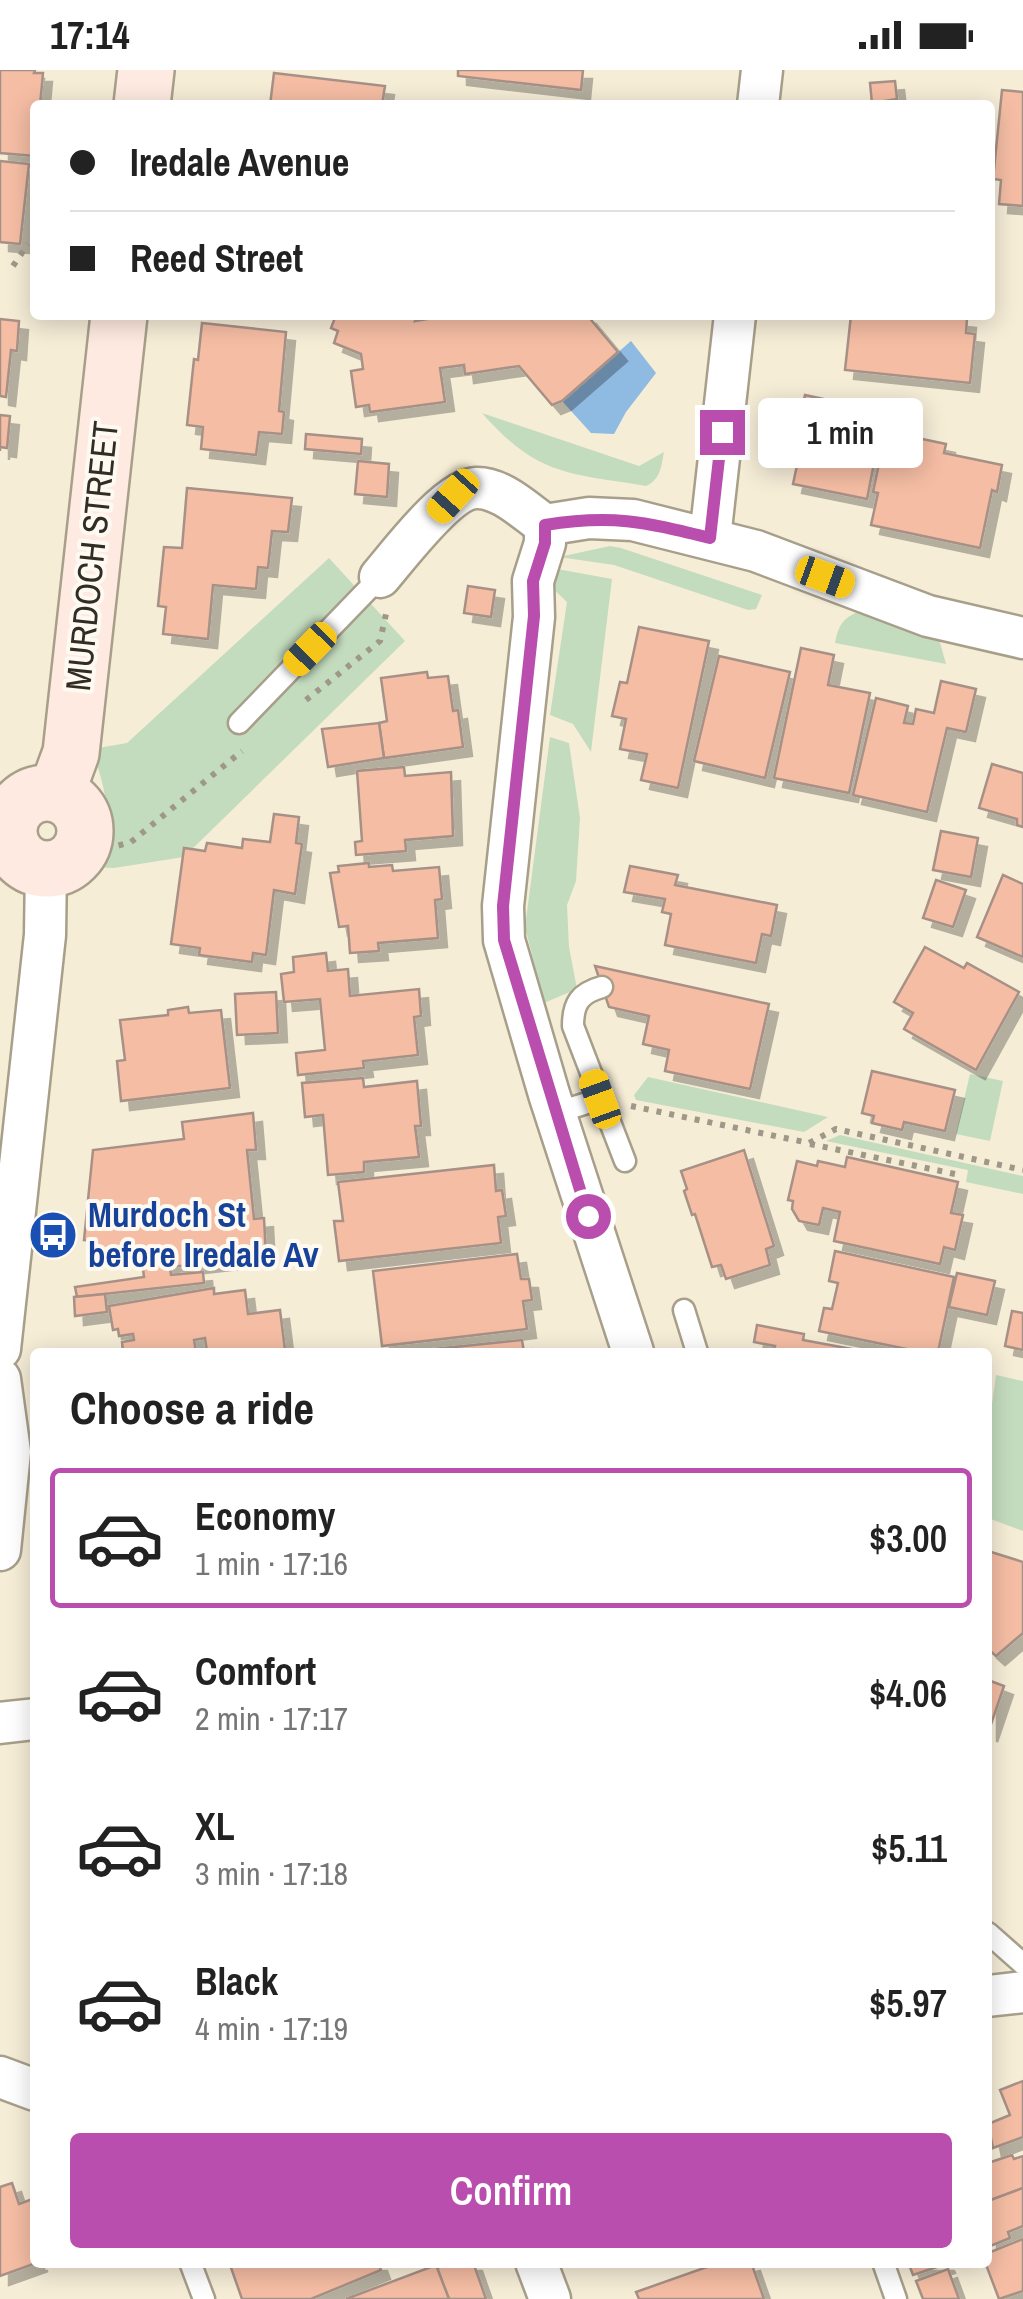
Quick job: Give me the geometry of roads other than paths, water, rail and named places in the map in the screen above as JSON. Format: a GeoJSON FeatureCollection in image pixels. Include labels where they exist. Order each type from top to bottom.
{"type":"FeatureCollection","features":[{"type":"Feature","properties":{"kind":"main road"},"geometry":{"type":"LineString","coordinates":[[143,100],[146,70]]}},
{"type":"Feature","properties":{"kind":"main road","name":"MURDOCH STREET"},"geometry":{"type":"LineString","coordinates":[[56,794],[71,753],[118,320]]}},
{"type":"Feature","properties":{"kind":"main road"},"geometry":{"type":"LineString","coordinates":[[43,793],[56,794],[66,798],[82,815],[84,838],[81,848],[66,864],[46,868],[34,866],[15,851],[5,827],[20,804],[43,793]]}},
{"type":"Feature","properties":{"kind":"street"},"geometry":{"type":"LineString","coordinates":[[759,100],[762,70]]}},
{"type":"Feature","properties":{"kind":"street"},"geometry":{"type":"LineString","coordinates":[[710,538],[734,320]]}},
{"type":"Feature","properties":{"kind":"street"},"geometry":{"type":"LineString","coordinates":[[380,577],[453,496],[476,488],[498,494],[545,525],[588,518],[633,520],[710,538],[928,616],[1023,638]]}},
{"type":"Feature","properties":{"kind":"street"},"geometry":{"type":"LineString","coordinates":[[545,525],[545,543],[533,581],[534,616],[503,906],[504,940],[555,1113],[632,1348]]}},
{"type":"Feature","properties":{"kind":"street"},"geometry":{"type":"LineString","coordinates":[[0,1349],[42,968],[46,868]]}},
{"type":"Feature","properties":{"kind":"street"},"geometry":{"type":"LineString","coordinates":[[0,1379],[10,1452],[0,1550]]}},
{"type":"Feature","properties":{"kind":"street"},"geometry":{"type":"LineString","coordinates":[[0,1723],[30,1720]]}},
{"type":"Feature","properties":{"kind":"street"},"geometry":{"type":"LineString","coordinates":[[992,1996],[1023,1992]]}},
{"type":"Feature","properties":{"kind":"street"},"geometry":{"type":"LineString","coordinates":[[538,2268],[550,2299]]}},
{"type":"Feature","properties":{"kind":"lane"},"geometry":{"type":"LineString","coordinates":[[239,723],[380,577]]}},
{"type":"Feature","properties":{"kind":"lane"},"geometry":{"type":"LineString","coordinates":[[602,986],[586,992],[573,1009],[574,1026],[625,1162]]}},
{"type":"Feature","properties":{"kind":"lane"},"geometry":{"type":"LineString","coordinates":[[555,1113],[600,1099]]}},
{"type":"Feature","properties":{"kind":"lane"},"geometry":{"type":"LineString","coordinates":[[684,1310],[696,1348]]}},
{"type":"Feature","properties":{"kind":"lane"},"geometry":{"type":"LineString","coordinates":[[992,1937],[1023,1964]]}},
{"type":"Feature","properties":{"kind":"lane"},"geometry":{"type":"LineString","coordinates":[[192,2268],[204,2299]]}},
{"type":"Feature","properties":{"kind":"lane"},"geometry":{"type":"LineString","coordinates":[[885,2268],[896,2299]]}},
{"type":"Feature","properties":{"kind":"water"},"geometry":{"type":"Polygon","coordinates":[[[631,341],[656,373],[614,434],[591,433],[562,401],[631,341]]]}},
{"type":"Feature","properties":{"kind":"place","name":"Murdoch St before Iredale Av"},"geometry":{"type":"Point","coordinates":[53,1235]}}]}
